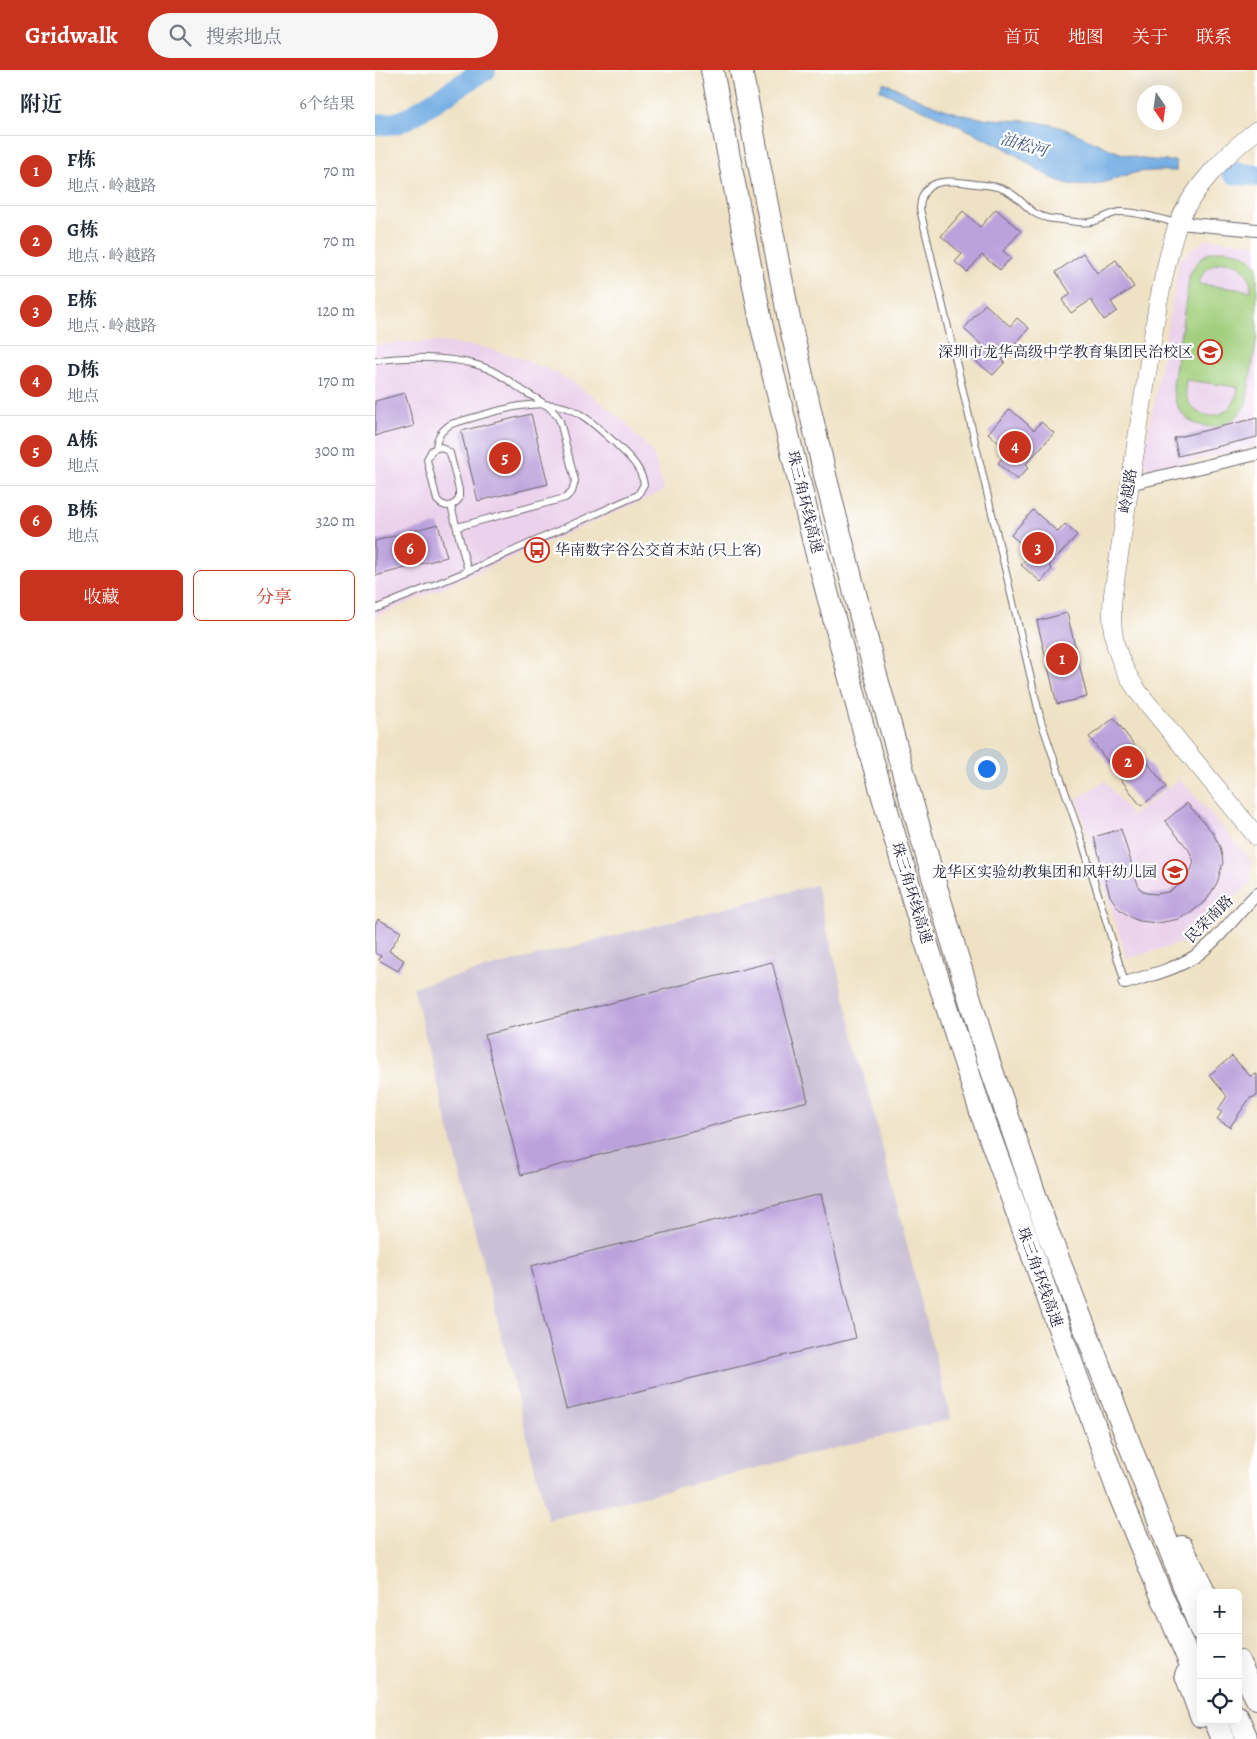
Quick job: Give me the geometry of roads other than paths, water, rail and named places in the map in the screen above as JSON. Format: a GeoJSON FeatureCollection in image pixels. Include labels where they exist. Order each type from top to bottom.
{"type":"FeatureCollection","features":[{"type":"Feature","properties":{"kind":"highway","name":"珠三角环线高速"},"geometry":{"type":"LineString","coordinates":[[712,70],[763,327],[815,547],[868,744],[919,920],[982,1115],[1119,1494],[1197,1679]]}},
{"type":"Feature","properties":{"kind":"highway","name":"珠三角环线高速"},"geometry":{"type":"LineString","coordinates":[[741,70],[789,319],[826,479],[875,672],[931,868],[989,1062],[1047,1230],[1197,1620]]}},
{"type":"Feature","properties":{"kind":"highway"},"geometry":{"type":"LineString","coordinates":[[1119,1420],[1203,1589]]}},
{"type":"Feature","properties":{"kind":"highway"},"geometry":{"type":"LineString","coordinates":[[1119,1494],[1197,1705]]}},
{"type":"Feature","properties":{"kind":"highway"},"geometry":{"type":"LineString","coordinates":[[1242,1669],[1257,1699]]}},
{"type":"Feature","properties":{"kind":"highway"},"geometry":{"type":"LineString","coordinates":[[1203,1724],[1208,1739]]}},
{"type":"Feature","properties":{"kind":"highway"},"geometry":{"type":"LineString","coordinates":[[1217,1724],[1223,1739]]}},
{"type":"Feature","properties":{"kind":"highway"},"geometry":{"type":"LineString","coordinates":[[1241,1724],[1247,1739]]}},
{"type":"Feature","properties":{"kind":"street","name":"岭越路"},"geometry":{"type":"LineString","coordinates":[[1257,130],[1212,172],[1192,199],[1179,223],[1165,269],[1129,484],[1111,614],[1112,635],[1118,657],[1127,675],[1139,693],[1257,837]]}},
{"type":"Feature","properties":{"kind":"street"},"geometry":{"type":"LineString","coordinates":[[1179,223],[1257,230]]}},
{"type":"Feature","properties":{"kind":"street"},"geometry":{"type":"LineString","coordinates":[[1129,484],[1257,454]]}},
{"type":"Feature","properties":{"kind":"street","name":"民荣南路"},"geometry":{"type":"LineString","coordinates":[[1125,983],[1171,968],[1193,957],[1212,942],[1257,894]]}},
{"type":"Feature","properties":{"kind":"lane"},"geometry":{"type":"LineString","coordinates":[[1125,983],[1077,823],[1041,721],[921,209],[921,200],[925,191],[931,186],[940,182],[955,180],[1004,189],[1033,213],[1043,217],[1084,223],[1113,213],[1126,212],[1179,223]]}},
{"type":"Feature","properties":{"kind":"lane"},"geometry":{"type":"LineString","coordinates":[[375,361],[399,358],[436,359],[487,368],[546,405],[556,413],[560,421],[575,481],[572,492],[565,498],[457,527]]}},
{"type":"Feature","properties":{"kind":"lane"},"geometry":{"type":"LineString","coordinates":[[375,609],[468,571],[638,495],[644,484],[642,472],[631,459],[603,432],[580,414],[567,408],[546,405],[520,406],[451,424],[442,430],[437,438],[436,448]]}},
{"type":"Feature","properties":{"kind":"lane"},"geometry":{"type":"LineString","coordinates":[[436,448],[446,449],[452,458],[460,495],[456,503],[451,506],[441,504],[435,495],[427,459],[432,450],[436,448]]}},
{"type":"Feature","properties":{"kind":"lane"},"geometry":{"type":"LineString","coordinates":[[451,506],[468,571]]}},
{"type":"Feature","properties":{"kind":"water"},"geometry":{"type":"Polygon","coordinates":[[[884,82],[925,102],[958,113],[979,118],[1032,121],[1052,125],[1130,156],[1149,160],[1176,161],[1176,171],[1139,172],[1106,182],[1084,186],[1064,183],[1045,174],[1001,146],[879,90],[884,82]]]}},
{"type":"Feature","properties":{"kind":"waterway","name":"油松河"},"geometry":{"type":"LineString","coordinates":[[375,125],[397,123],[408,118],[485,70]]}},
{"type":"Feature","properties":{"kind":"waterway","name":"油松河"},"geometry":{"type":"LineString","coordinates":[[1233,173],[1257,176]]}},
{"type":"Feature","properties":{"kind":"place","name":"深圳市龙华高级中学教育集团民治校区"},"geometry":{"type":"Point","coordinates":[1210,352]}},
{"type":"Feature","properties":{"kind":"place","name":"D栋"},"geometry":{"type":"Point","coordinates":[1015,447]}},
{"type":"Feature","properties":{"kind":"place","name":"A栋"},"geometry":{"type":"Point","coordinates":[505,458]}},
{"type":"Feature","properties":{"kind":"place","name":"E栋"},"geometry":{"type":"Point","coordinates":[1038,548]}},
{"type":"Feature","properties":{"kind":"place","name":"B栋"},"geometry":{"type":"Point","coordinates":[410,549]}},
{"type":"Feature","properties":{"kind":"place","name":"华南数字谷公交首末站 (只上客)"},"geometry":{"type":"Point","coordinates":[537,550]}},
{"type":"Feature","properties":{"kind":"place","name":"F栋"},"geometry":{"type":"Point","coordinates":[1062,659]}},
{"type":"Feature","properties":{"kind":"place","name":"G栋"},"geometry":{"type":"Point","coordinates":[1128,762]}},
{"type":"Feature","properties":{"kind":"place","name":"龙华区实验幼教集团和风轩幼儿园"},"geometry":{"type":"Point","coordinates":[1175,872]}}]}
